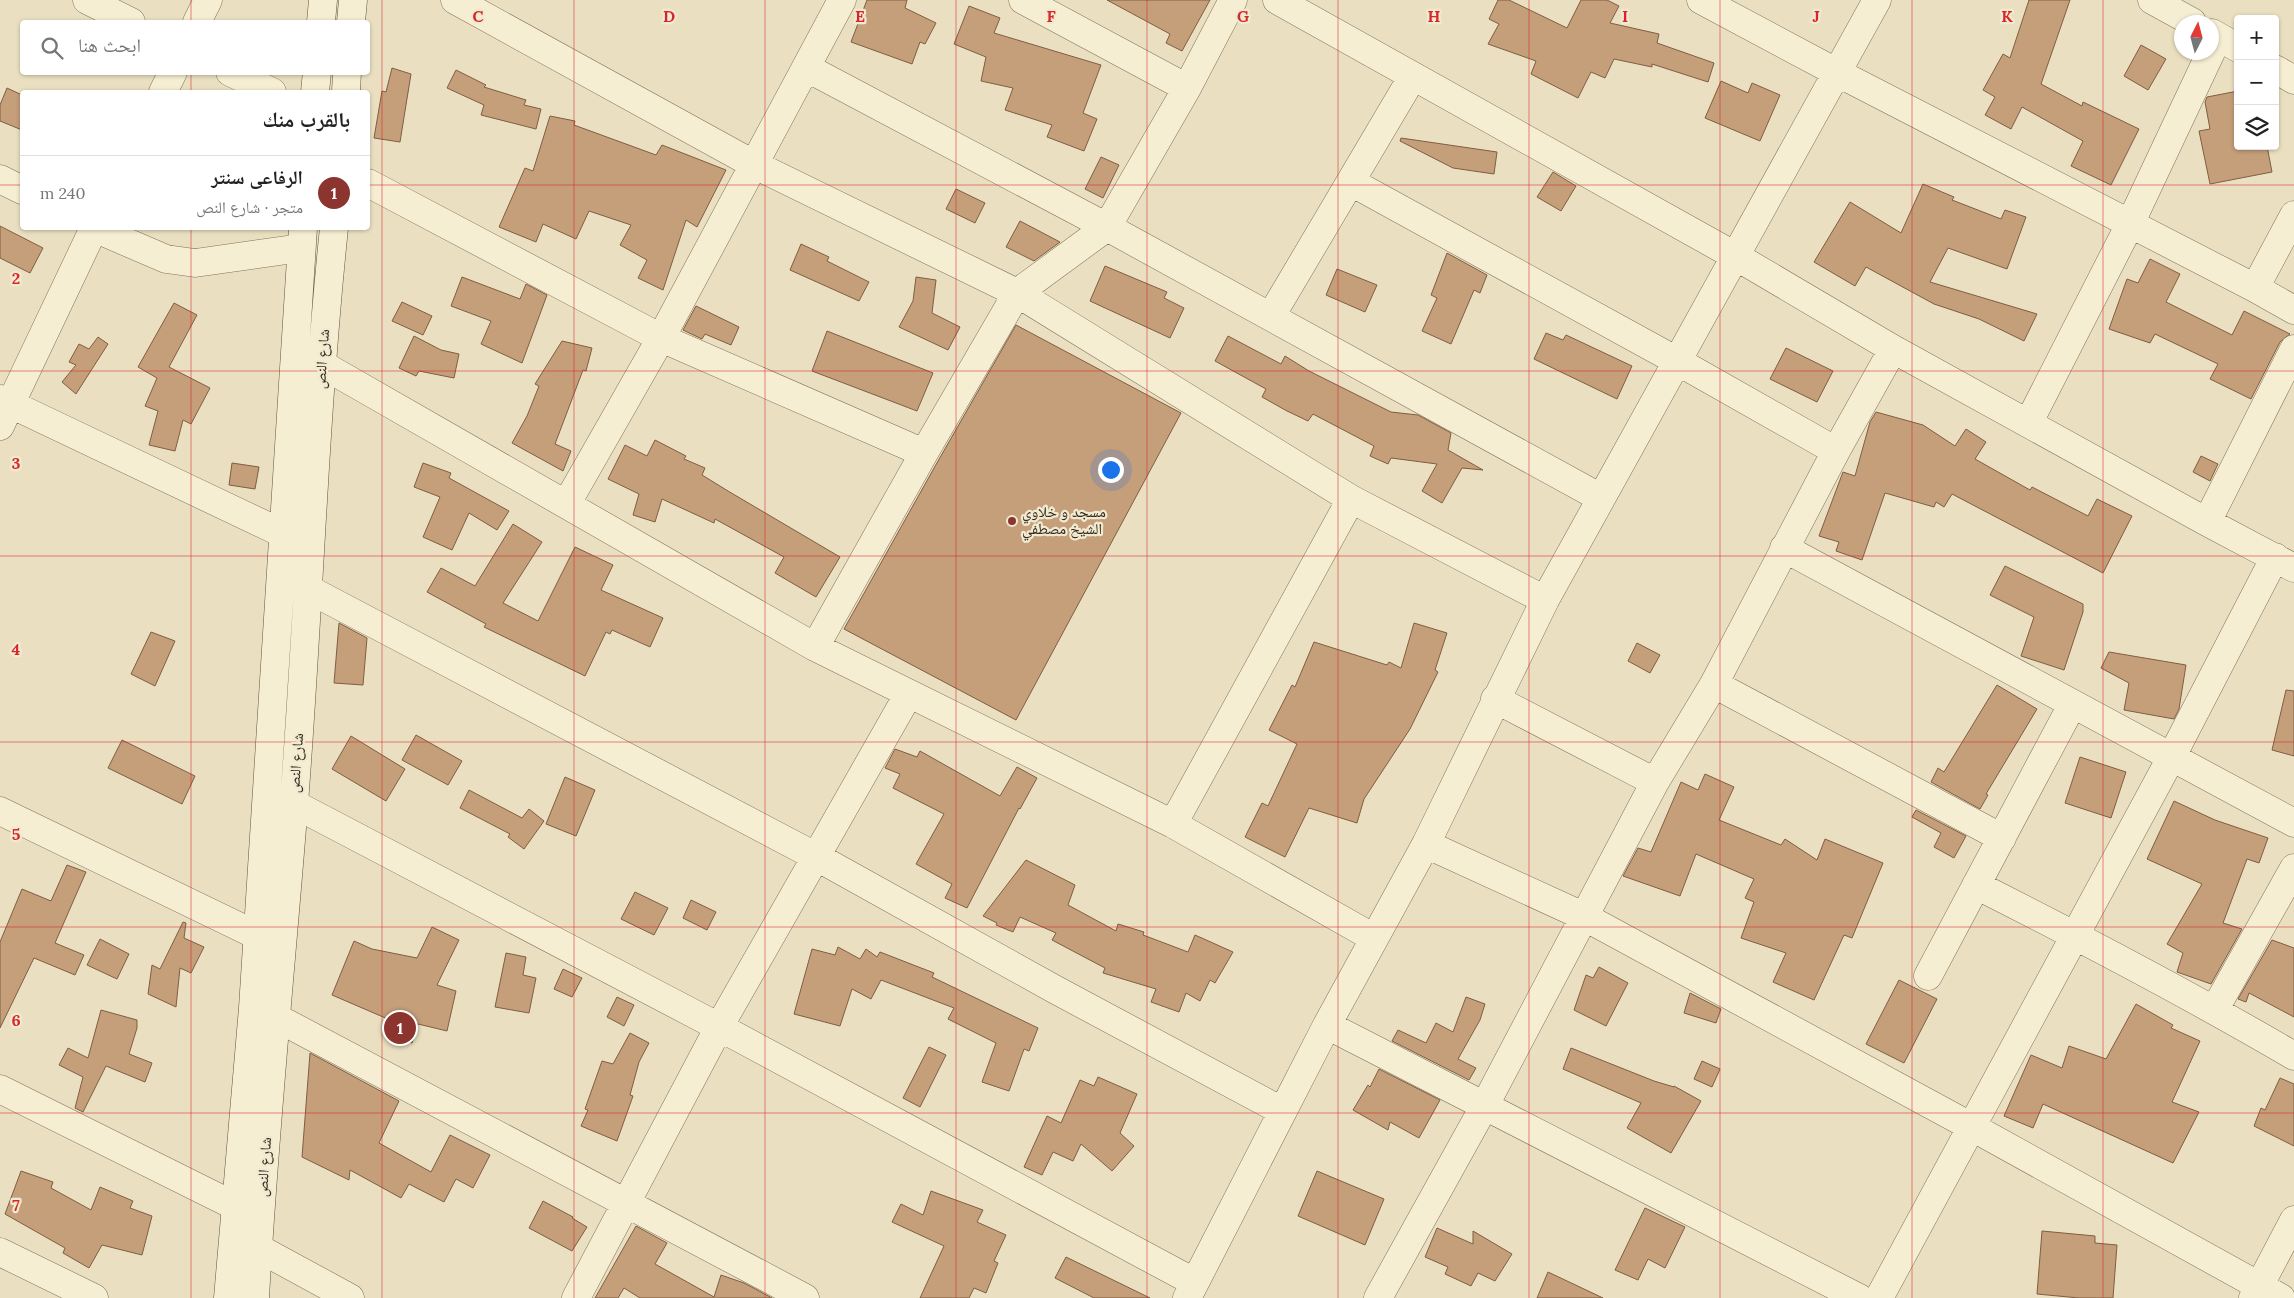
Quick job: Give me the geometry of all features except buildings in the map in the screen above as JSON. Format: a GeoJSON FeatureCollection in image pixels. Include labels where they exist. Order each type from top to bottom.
{"type":"FeatureCollection","features":[{"type":"Feature","properties":{"kind":"street"},"geometry":{"type":"LineString","coordinates":[[87,0],[127,20]]}},
{"type":"Feature","properties":{"kind":"street"},"geometry":{"type":"LineString","coordinates":[[198,20],[208,0]]}},
{"type":"Feature","properties":{"kind":"street"},"geometry":{"type":"LineString","coordinates":[[321,20],[323,0]]}},
{"type":"Feature","properties":{"kind":"street"},"geometry":{"type":"LineString","coordinates":[[351,20],[352,0]]}},
{"type":"Feature","properties":{"kind":"street"},"geometry":{"type":"LineString","coordinates":[[455,0],[755,164],[1017,293],[1350,499],[1545,600]]}},
{"type":"Feature","properties":{"kind":"street"},"geometry":{"type":"LineString","coordinates":[[567,503],[661,338],[842,0]]}},
{"type":"Feature","properties":{"kind":"street"},"geometry":{"type":"LineString","coordinates":[[1023,0],[1187,88]]}},
{"type":"Feature","properties":{"kind":"street"},"geometry":{"type":"LineString","coordinates":[[815,647],[1017,293],[1107,227],[1187,88],[1233,0]]}},
{"type":"Feature","properties":{"kind":"street"},"geometry":{"type":"LineString","coordinates":[[1277,0],[1737,257],[1893,349],[2029,422],[2206,522],[2284,562],[2172,756],[1879,1298]]}},
{"type":"Feature","properties":{"kind":"street"},"geometry":{"type":"LineString","coordinates":[[1702,0],[1836,72],[2255,288],[2294,310]]}},
{"type":"Feature","properties":{"kind":"street"},"geometry":{"type":"LineString","coordinates":[[294,804],[719,1027],[1190,1290],[1327,1025],[1426,844],[1495,699],[1545,600],[1677,361],[1737,257],[1836,72],[1877,0]]}},
{"type":"Feature","properties":{"kind":"street"},"geometry":{"type":"LineString","coordinates":[[2152,0],[2179,15]]}},
{"type":"Feature","properties":{"kind":"street"},"geometry":{"type":"LineString","coordinates":[[2029,422],[2130,224],[2210,60]]}},
{"type":"Feature","properties":{"kind":"street"},"geometry":{"type":"LineString","coordinates":[[806,68],[1107,227],[1601,498]]}},
{"type":"Feature","properties":{"kind":"street"},"geometry":{"type":"LineString","coordinates":[[2279,71],[2294,80]]}},
{"type":"Feature","properties":{"kind":"street"},"geometry":{"type":"LineString","coordinates":[[164,90],[172,75]]}},
{"type":"Feature","properties":{"kind":"street"},"geometry":{"type":"LineString","coordinates":[[236,75],[268,90]]}},
{"type":"Feature","properties":{"kind":"street"},"geometry":{"type":"LineString","coordinates":[[315,90],[317,75]]}},
{"type":"Feature","properties":{"kind":"street"},"geometry":{"type":"LineString","coordinates":[[346,90],[347,75]]}},
{"type":"Feature","properties":{"kind":"street"},"geometry":{"type":"LineString","coordinates":[[1271,316],[1413,76]]}},
{"type":"Feature","properties":{"kind":"street"},"geometry":{"type":"LineString","coordinates":[[0,179],[20,189]]}},
{"type":"Feature","properties":{"kind":"street"},"geometry":{"type":"LineString","coordinates":[[1350,182],[1677,361],[1836,451]]}},
{"type":"Feature","properties":{"kind":"street"},"geometry":{"type":"LineString","coordinates":[[370,184],[661,338],[924,453]]}},
{"type":"Feature","properties":{"kind":"street"},"geometry":{"type":"LineString","coordinates":[[2255,288],[2294,215]]}},
{"type":"Feature","properties":{"kind":"street"},"geometry":{"type":"LineString","coordinates":[[93,230],[4,410],[284,534]]}},
{"type":"Feature","properties":{"kind":"street"},"geometry":{"type":"LineString","coordinates":[[99,230],[166,259],[195,263],[302,238]]}},
{"type":"Feature","properties":{"kind":"street","name":"شارع النص"},"geometry":{"type":"LineString","coordinates":[[228,1298],[235,1206],[269,942],[294,804],[322,364],[334,230]]}},
{"type":"Feature","properties":{"kind":"street","name":"شارع النص"},"geometry":{"type":"LineString","coordinates":[[255,1298],[275,1017],[269,942],[284,534],[302,238]]}},
{"type":"Feature","properties":{"kind":"street"},"geometry":{"type":"LineString","coordinates":[[1386,1296],[1583,916],[1655,782],[1714,684],[1784,548],[1893,349]]}},
{"type":"Feature","properties":{"kind":"street"},"geometry":{"type":"LineString","coordinates":[[2206,522],[2294,349]]}},
{"type":"Feature","properties":{"kind":"street"},"geometry":{"type":"LineString","coordinates":[[322,364],[815,647],[1173,824],[1374,938]]}},
{"type":"Feature","properties":{"kind":"street"},"geometry":{"type":"LineString","coordinates":[[1173,824],[1350,499]]}},
{"type":"Feature","properties":{"kind":"street"},"geometry":{"type":"LineString","coordinates":[[1784,548],[2072,705],[2172,756],[2294,822]]}},
{"type":"Feature","properties":{"kind":"street"},"geometry":{"type":"LineString","coordinates":[[308,589],[815,856],[1056,990],[1282,1111]]}},
{"type":"Feature","properties":{"kind":"street"},"geometry":{"type":"LineString","coordinates":[[1714,684],[2002,838]]}},
{"type":"Feature","properties":{"kind":"street"},"geometry":{"type":"LineString","coordinates":[[576,1298],[719,1027],[908,694]]}},
{"type":"Feature","properties":{"kind":"street"},"geometry":{"type":"LineString","coordinates":[[1495,699],[1655,782]]}},
{"type":"Feature","properties":{"kind":"street"},"geometry":{"type":"LineString","coordinates":[[1928,976],[2072,705]]}},
{"type":"Feature","properties":{"kind":"street"},"geometry":{"type":"LineString","coordinates":[[0,811],[269,942]]}},
{"type":"Feature","properties":{"kind":"street"},"geometry":{"type":"LineString","coordinates":[[1426,844],[1583,916],[1972,1126],[2265,1294],[2294,1220]]}},
{"type":"Feature","properties":{"kind":"street"},"geometry":{"type":"LineString","coordinates":[[2215,1010],[2294,868]]}},
{"type":"Feature","properties":{"kind":"street"},"geometry":{"type":"LineString","coordinates":[[1976,885],[2076,935],[2215,1010],[2294,1056]]}},
{"type":"Feature","properties":{"kind":"street"},"geometry":{"type":"LineString","coordinates":[[275,1017],[805,1298]]}},
{"type":"Feature","properties":{"kind":"street"},"geometry":{"type":"LineString","coordinates":[[1327,1025],[1859,1298]]}},
{"type":"Feature","properties":{"kind":"street"},"geometry":{"type":"LineString","coordinates":[[0,1089],[235,1206]]}},
{"type":"Feature","properties":{"kind":"street"},"geometry":{"type":"LineString","coordinates":[[258,1248],[350,1298]]}},
{"type":"Feature","properties":{"kind":"street"},"geometry":{"type":"LineString","coordinates":[[0,1252],[94,1298]]}},
{"type":"Feature","properties":{"kind":"place","name":"مسجد و خلاوي الشيخ مصطفي"},"geometry":{"type":"Point","coordinates":[1012,521]}},
{"type":"Feature","properties":{"kind":"place","name":"الرفاعى سنتر"},"geometry":{"type":"Point","coordinates":[400,1028]}}]}
